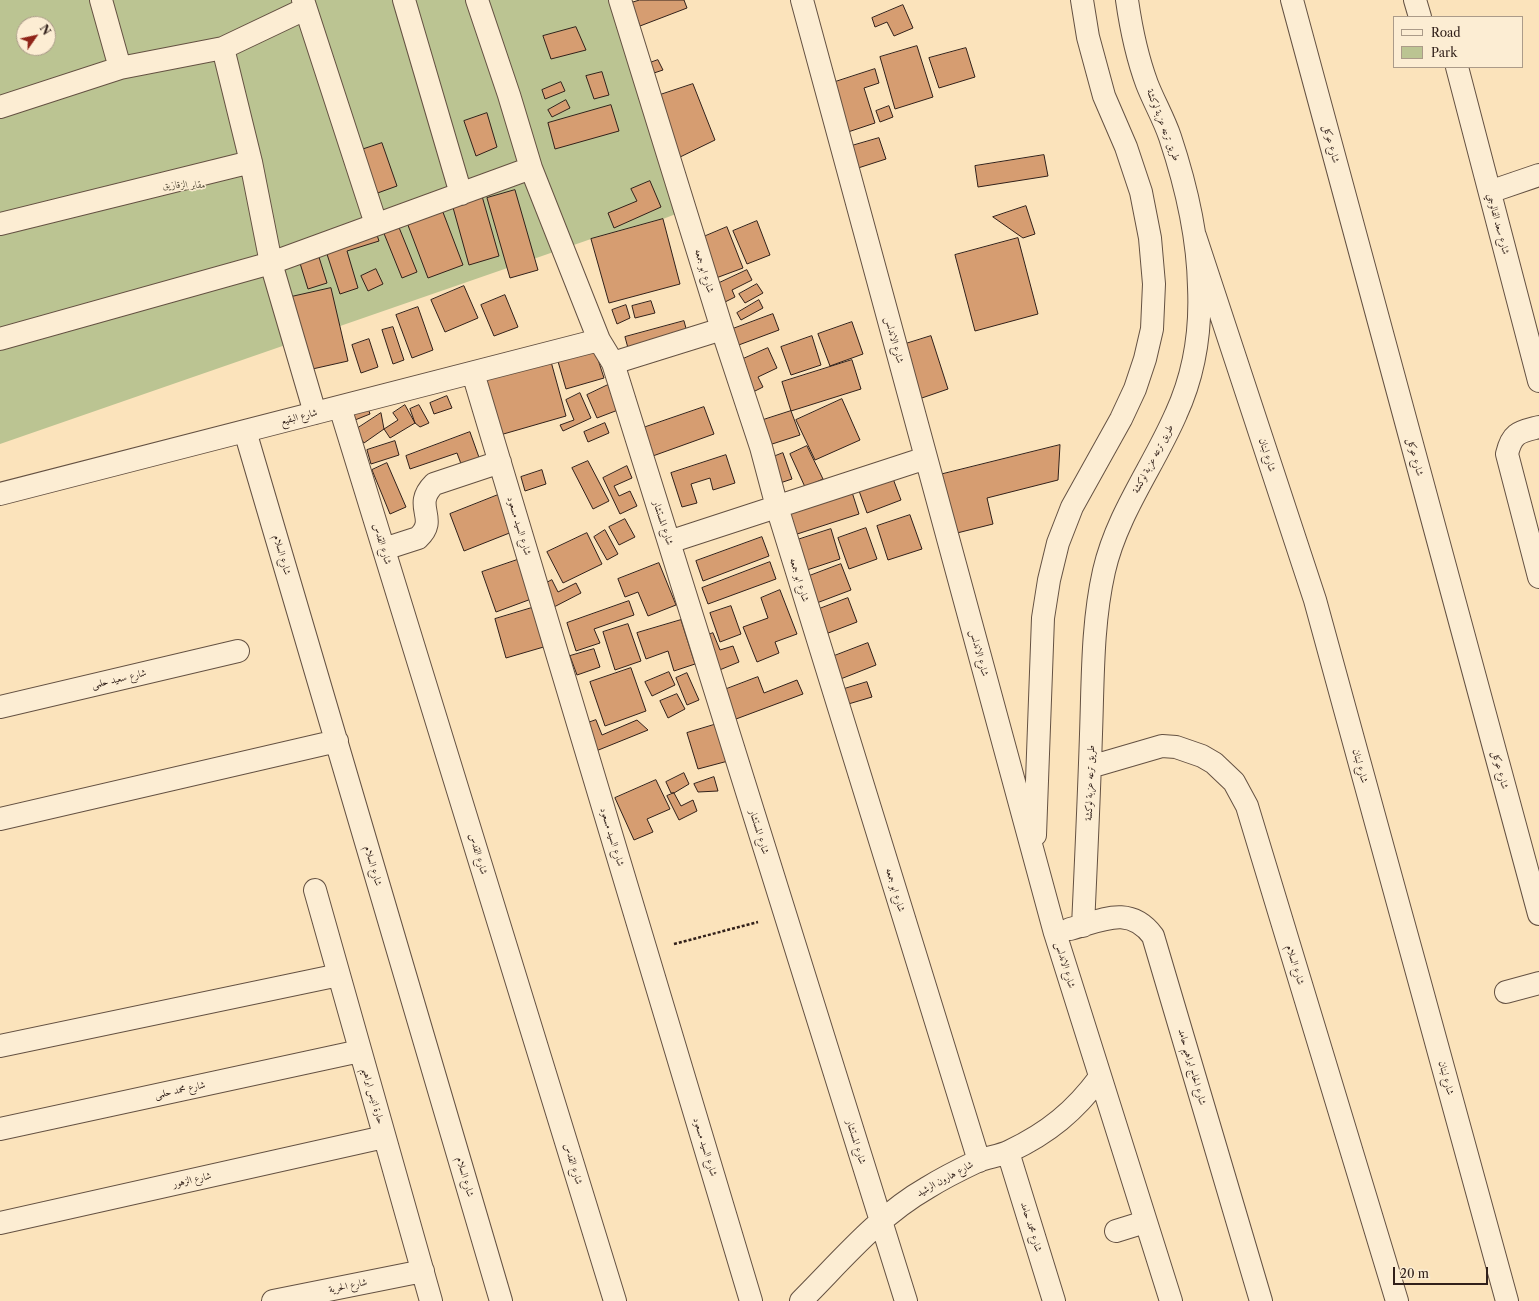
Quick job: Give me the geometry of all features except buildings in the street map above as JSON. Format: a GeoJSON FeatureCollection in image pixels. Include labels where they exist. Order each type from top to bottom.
{"type":"FeatureCollection","features":[{"type":"Feature","properties":{"kind":"street"},"geometry":{"type":"LineString","coordinates":[[101,0],[120,68]]}},
{"type":"Feature","properties":{"kind":"street"},"geometry":{"type":"LineString","coordinates":[[404,0],[461,194]]}},
{"type":"Feature","properties":{"kind":"street","name":"شارع المستشار"},"geometry":{"type":"LineString","coordinates":[[476,0],[509,95],[531,168],[599,340],[613,363],[906,1301]]}},
{"type":"Feature","properties":{"kind":"street","name":"شارع ابو جمعه"},"geometry":{"type":"LineString","coordinates":[[620,0],[722,329],[761,447],[777,507],[979,1161]]}},
{"type":"Feature","properties":{"kind":"street","name":"شارع الاندلس"},"geometry":{"type":"LineString","coordinates":[[802,0],[1055,933],[1171,1301]]}},
{"type":"Feature","properties":{"kind":"street"},"geometry":{"type":"LineString","coordinates":[[1035,858],[1043,618],[1048,580],[1058,543],[1072,507],[1121,418],[1135,389],[1145,359],[1152,330],[1154,284],[1150,238],[1141,192],[1126,147],[1104,96],[1088,37],[1082,0]]}},
{"type":"Feature","properties":{"kind":"street","name":"طريق ترعه عزبة لوكشة"},"geometry":{"type":"LineString","coordinates":[[1083,926],[1095,628],[1104,570],[1116,534],[1137,488],[1177,412],[1190,377],[1197,340],[1199,288],[1195,236],[1185,184],[1169,134],[1147,84],[1132,31],[1127,0]]}},
{"type":"Feature","properties":{"kind":"street","name":"شارع عوكل"},"geometry":{"type":"LineString","coordinates":[[1292,0],[1539,914]]}},
{"type":"Feature","properties":{"kind":"street"},"geometry":{"type":"LineString","coordinates":[[1415,0],[1420,16]]}},
{"type":"Feature","properties":{"kind":"street"},"geometry":{"type":"LineString","coordinates":[[0,107],[120,68],[223,48],[304,5],[376,224]]}},
{"type":"Feature","properties":{"kind":"street"},"geometry":{"type":"LineString","coordinates":[[223,48],[251,162],[271,263],[315,413]]}},
{"type":"Feature","properties":{"kind":"street","name":"شارع سعد الفالوجي"},"geometry":{"type":"LineString","coordinates":[[1457,68],[1539,381]]}},
{"type":"Feature","properties":{"kind":"street"},"geometry":{"type":"LineString","coordinates":[[0,224],[251,162]]}},
{"type":"Feature","properties":{"kind":"street"},"geometry":{"type":"LineString","coordinates":[[0,339],[271,263],[531,168]]}},
{"type":"Feature","properties":{"kind":"street"},"geometry":{"type":"LineString","coordinates":[[1489,189],[1498,189],[1539,174]]}},
{"type":"Feature","properties":{"kind":"street","name":"شارع لبنان"},"geometry":{"type":"LineString","coordinates":[[1195,236],[1315,600],[1507,1301]]}},
{"type":"Feature","properties":{"kind":"street"},"geometry":{"type":"LineString","coordinates":[[613,363],[722,329]]}},
{"type":"Feature","properties":{"kind":"street","name":"شارع البقيع"},"geometry":{"type":"LineString","coordinates":[[0,494],[599,340]]}},
{"type":"Feature","properties":{"kind":"street","name":"شارع السيد مسعود"},"geometry":{"type":"LineString","coordinates":[[473,373],[751,1301]]}},
{"type":"Feature","properties":{"kind":"street","name":"شارع القدس"},"geometry":{"type":"LineString","coordinates":[[340,407],[615,1301]]}},
{"type":"Feature","properties":{"kind":"street"},"geometry":{"type":"LineString","coordinates":[[1539,427],[1519,432],[1509,445],[1507,454],[1539,577]]}},
{"type":"Feature","properties":{"kind":"street","name":"شارع السلام"},"geometry":{"type":"LineString","coordinates":[[245,431],[501,1301]]}},
{"type":"Feature","properties":{"kind":"street"},"geometry":{"type":"LineString","coordinates":[[669,542],[926,458]]}},
{"type":"Feature","properties":{"kind":"street"},"geometry":{"type":"LineString","coordinates":[[384,549],[418,538],[426,530],[427,524],[424,498],[427,490],[434,484],[441,480],[500,462]]}},
{"type":"Feature","properties":{"kind":"street","name":"شارع سعيد حلمى"},"geometry":{"type":"LineString","coordinates":[[0,707],[238,651]]}},
{"type":"Feature","properties":{"kind":"street"},"geometry":{"type":"LineString","coordinates":[[0,819],[336,741]]}},
{"type":"Feature","properties":{"kind":"street","name":"شارع السلام"},"geometry":{"type":"LineString","coordinates":[[1090,767],[1162,746],[1176,747],[1202,756],[1214,763],[1234,782],[1241,793],[1247,806],[1397,1301]]}},
{"type":"Feature","properties":{"kind":"street","name":"حارة انيس ابراهيم"},"geometry":{"type":"LineString","coordinates":[[315,890],[431,1301]]}},
{"type":"Feature","properties":{"kind":"street","name":"شارع الحاج ابراهيم حامد"},"geometry":{"type":"LineString","coordinates":[[1055,933],[1118,916],[1128,917],[1139,921],[1147,927],[1153,936],[1261,1301]]}},
{"type":"Feature","properties":{"kind":"street"},"geometry":{"type":"LineString","coordinates":[[0,1046],[339,975]]}},
{"type":"Feature","properties":{"kind":"street"},"geometry":{"type":"LineString","coordinates":[[1506,992],[1539,983]]}},
{"type":"Feature","properties":{"kind":"street","name":"شارع محمد حلمى"},"geometry":{"type":"LineString","coordinates":[[0,1130],[360,1051]]}},
{"type":"Feature","properties":{"kind":"street","name":"شارع هارون الرشيد"},"geometry":{"type":"LineString","coordinates":[[801,1301],[880,1221],[927,1188],[979,1161],[1008,1152],[1030,1142],[1056,1124],[1086,1096],[1100,1077]]}},
{"type":"Feature","properties":{"kind":"street","name":"شارع الزهور"},"geometry":{"type":"LineString","coordinates":[[0,1223],[384,1137]]}},
{"type":"Feature","properties":{"kind":"street","name":"شارع محمد حامد"},"geometry":{"type":"LineString","coordinates":[[1008,1152],[1054,1301]]}},
{"type":"Feature","properties":{"kind":"street"},"geometry":{"type":"LineString","coordinates":[[1116,1231],[1145,1222]]}},
{"type":"Feature","properties":{"kind":"street","name":"شارع الحرية"},"geometry":{"type":"LineString","coordinates":[[273,1301],[423,1271]]}},
{"type":"Feature","properties":{"kind":"path"},"geometry":{"type":"LineString","coordinates":[[646,952],[785,915]]}},
{"type":"Feature","properties":{"kind":"green space","name":"مقابر الزقازيق"},"geometry":{"type":"Polygon","coordinates":[[[0,0],[609,0],[686,210],[663,219],[591,239],[0,444],[0,0]]]}}]}
